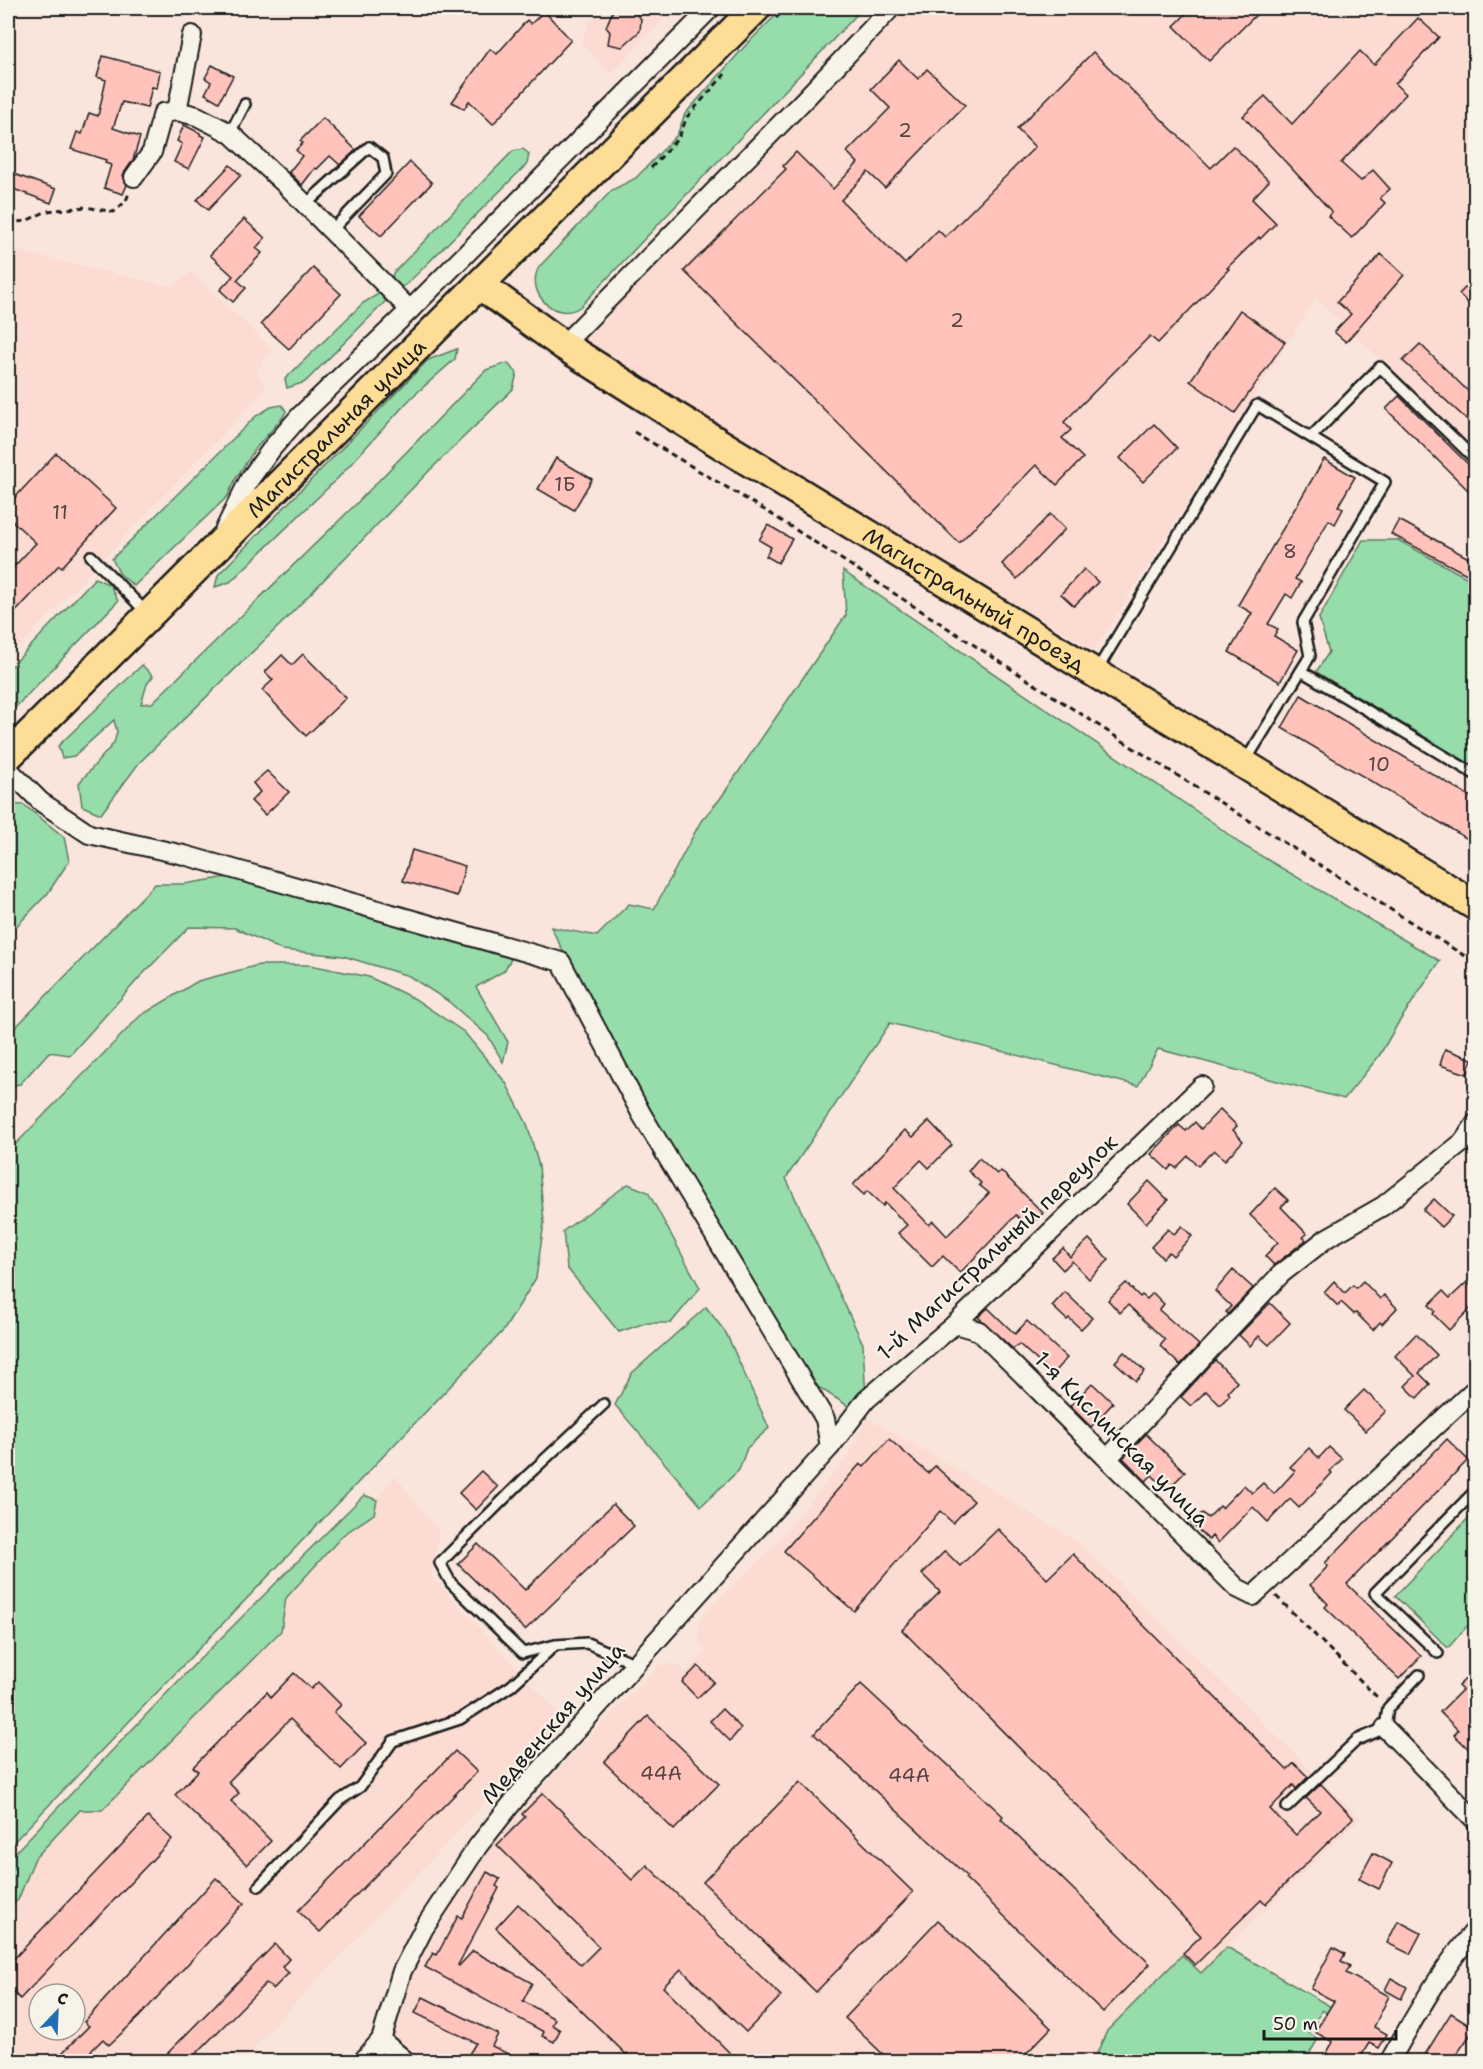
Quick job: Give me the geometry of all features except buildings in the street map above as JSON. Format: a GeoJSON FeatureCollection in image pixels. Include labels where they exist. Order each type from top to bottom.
{"type":"FeatureCollection","features":[{"type":"Feature","properties":{"kind":"main road","name":"Магистральная улица"},"geometry":{"type":"LineString","coordinates":[[663,101],[734,8]]}},
{"type":"Feature","properties":{"kind":"main road","name":"Магистральная улица"},"geometry":{"type":"LineString","coordinates":[[8,756],[663,101],[764,15]]}},
{"type":"Feature","properties":{"kind":"main road","name":"Магистральный проезд"},"geometry":{"type":"LineString","coordinates":[[480,285],[563,345],[688,424],[1476,906]]}},
{"type":"Feature","properties":{"kind":"street"},"geometry":{"type":"LineString","coordinates":[[215,548],[249,480],[300,416],[410,310],[711,8]]}},
{"type":"Feature","properties":{"kind":"street"},"geometry":{"type":"LineString","coordinates":[[563,345],[804,100],[891,8]]}},
{"type":"Feature","properties":{"kind":"street"},"geometry":{"type":"LineString","coordinates":[[177,111],[192,35]]}},
{"type":"Feature","properties":{"kind":"street"},"geometry":{"type":"LineString","coordinates":[[134,177],[152,152],[163,113],[177,111],[197,116],[230,133],[410,310]]}},
{"type":"Feature","properties":{"kind":"street"},"geometry":{"type":"LineString","coordinates":[[8,769],[42,802],[89,834],[184,855],[561,962],[642,1115],[825,1419],[830,1447]]}},
{"type":"Feature","properties":{"kind":"street","name":"1-й Магистральный переулок"},"geometry":{"type":"LineString","coordinates":[[830,1447],[866,1400],[955,1324],[1202,1086]]}},
{"type":"Feature","properties":{"kind":"street"},"geometry":{"type":"LineString","coordinates":[[1108,1458],[1281,1274],[1327,1238],[1383,1206],[1463,1142],[1476,1123]]}},
{"type":"Feature","properties":{"kind":"street","name":"1-я Кислинская улица"},"geometry":{"type":"LineString","coordinates":[[955,1324],[980,1331],[1237,1588],[1259,1591]]}},
{"type":"Feature","properties":{"kind":"street"},"geometry":{"type":"LineString","coordinates":[[1259,1591],[1476,1388]]}},
{"type":"Feature","properties":{"kind":"street","name":"Медвенская улица"},"geometry":{"type":"LineString","coordinates":[[362,2061],[381,2040],[402,1971],[424,1928],[478,1846],[520,1793],[830,1447]]}},
{"type":"Feature","properties":{"kind":"street"},"geometry":{"type":"LineString","coordinates":[[1385,1728],[1476,1821]]}},
{"type":"Feature","properties":{"kind":"street"},"geometry":{"type":"LineString","coordinates":[[1389,2061],[1428,1994],[1450,1961],[1476,1929]]}},
{"type":"Feature","properties":{"kind":"street"},"geometry":{"type":"LineString","coordinates":[[381,2040],[407,2061]]}},
{"type":"Feature","properties":{"kind":"lane"},"geometry":{"type":"LineString","coordinates":[[230,133],[245,104]]}},
{"type":"Feature","properties":{"kind":"lane"},"geometry":{"type":"LineString","coordinates":[[305,205],[369,147],[383,158],[386,174],[331,231]]}},
{"type":"Feature","properties":{"kind":"lane"},"geometry":{"type":"LineString","coordinates":[[1311,437],[1380,368],[1476,460]]}},
{"type":"Feature","properties":{"kind":"lane"},"geometry":{"type":"LineString","coordinates":[[1095,673],[1257,405],[1385,482],[1303,622],[1310,656],[1244,764]]}},
{"type":"Feature","properties":{"kind":"lane"},"geometry":{"type":"LineString","coordinates":[[91,556],[149,614]]}},
{"type":"Feature","properties":{"kind":"lane"},"geometry":{"type":"LineString","coordinates":[[1301,670],[1476,775]]}},
{"type":"Feature","properties":{"kind":"lane"},"geometry":{"type":"LineString","coordinates":[[604,1404],[528,1475],[441,1563],[451,1583],[523,1653],[555,1645],[587,1643],[636,1664]]}},
{"type":"Feature","properties":{"kind":"lane"},"geometry":{"type":"LineString","coordinates":[[1438,1653],[1375,1593],[1476,1490]]}},
{"type":"Feature","properties":{"kind":"lane"},"geometry":{"type":"LineString","coordinates":[[259,1886],[340,1800],[360,1787],[393,1741],[460,1719],[512,1686],[555,1645]]}},
{"type":"Feature","properties":{"kind":"lane"},"geometry":{"type":"LineString","coordinates":[[1287,1807],[1357,1740],[1385,1728],[1388,1708],[1419,1675]]}},
{"type":"Feature","properties":{"kind":"path"},"geometry":{"type":"LineString","coordinates":[[764,15],[787,8]]}},
{"type":"Feature","properties":{"kind":"path"},"geometry":{"type":"LineString","coordinates":[[651,168],[679,137],[687,117],[725,73]]}},
{"type":"Feature","properties":{"kind":"path"},"geometry":{"type":"LineString","coordinates":[[8,223],[26,221],[47,211],[86,207],[114,212],[126,201],[134,177]]}},
{"type":"Feature","properties":{"kind":"path"},"geometry":{"type":"LineString","coordinates":[[634,432],[768,512],[1142,753],[1476,963]]}},
{"type":"Feature","properties":{"kind":"path"},"geometry":{"type":"LineString","coordinates":[[1259,1591],[1388,1708]]}},
{"type":"Feature","properties":{"kind":"shaded area"},"geometry":{"type":"Polygon","coordinates":[[[597,8],[650,8],[662,21],[610,74],[581,42],[597,8]]]}},
{"type":"Feature","properties":{"kind":"shaded area"},"geometry":{"type":"Polygon","coordinates":[[[876,8],[1475,8],[1475,449],[1316,298],[1094,651],[1058,628],[563,345],[876,8]]]}},
{"type":"Feature","properties":{"kind":"shaded area"},"geometry":{"type":"Polygon","coordinates":[[[8,249],[171,287],[191,272],[272,349],[257,371],[266,389],[8,658],[8,249]]]}},
{"type":"Feature","properties":{"kind":"shaded area"},"geometry":{"type":"Polygon","coordinates":[[[867,1418],[964,1473],[1079,1543],[1360,1818],[1200,1973],[1183,1955],[1107,2031],[1093,2061],[421,2062],[381,2040],[416,1966],[479,1861],[572,1754],[661,1664],[678,1665],[687,1672],[707,1651],[698,1642],[700,1618],[772,1548],[848,1456],[867,1418]]]}},
{"type":"Feature","properties":{"kind":"shaded area"},"geometry":{"type":"Polygon","coordinates":[[[395,1476],[439,1532],[431,1576],[564,1719],[241,2061],[8,2061],[8,1911],[18,1900],[35,1858],[80,1810],[102,1810],[281,1631],[286,1598],[343,1535],[374,1514],[377,1500],[395,1476]]]}},
{"type":"Feature","properties":{"kind":"green space"},"geometry":{"type":"Polygon","coordinates":[[[783,8],[863,8],[581,306],[572,311],[563,311],[554,309],[546,303],[536,287],[539,267],[612,190],[636,178],[677,135],[685,114],[746,45],[783,8]]]}},
{"type":"Feature","properties":{"kind":"green space"},"geometry":{"type":"Polygon","coordinates":[[[523,149],[529,154],[527,164],[406,285],[396,290],[391,283],[393,273],[513,151],[523,149]]]}},
{"type":"Feature","properties":{"kind":"green space"},"geometry":{"type":"Polygon","coordinates":[[[380,293],[386,301],[305,382],[287,388],[285,379],[363,303],[380,293]]]}},
{"type":"Feature","properties":{"kind":"green space"},"geometry":{"type":"Polygon","coordinates":[[[457,349],[455,359],[411,398],[338,478],[230,582],[215,587],[218,575],[428,360],[457,349]]]}},
{"type":"Feature","properties":{"kind":"green space"},"geometry":{"type":"Polygon","coordinates":[[[507,363],[517,373],[513,389],[431,469],[283,622],[139,763],[101,814],[82,806],[79,783],[114,743],[117,732],[114,720],[74,756],[62,758],[58,746],[142,665],[153,676],[147,684],[141,704],[152,703],[354,506],[486,370],[507,363]]]}},
{"type":"Feature","properties":{"kind":"green space"},"geometry":{"type":"Polygon","coordinates":[[[282,405],[286,411],[283,417],[256,448],[237,476],[227,497],[134,586],[120,574],[112,559],[256,416],[271,407],[282,405]]]}},
{"type":"Feature","properties":{"kind":"green space"},"geometry":{"type":"Polygon","coordinates":[[[1363,540],[1398,540],[1475,582],[1475,767],[1316,672],[1329,652],[1319,618],[1363,540]]]}},
{"type":"Feature","properties":{"kind":"green space"},"geometry":{"type":"Polygon","coordinates":[[[843,571],[1215,824],[1239,843],[1440,961],[1379,1056],[1344,1099],[1158,1049],[1138,1086],[890,1023],[786,1178],[863,1344],[867,1418],[807,1380],[649,1123],[551,927],[597,936],[629,904],[654,909],[701,821],[720,799],[846,615],[843,571]]]}},
{"type":"Feature","properties":{"kind":"green space"},"geometry":{"type":"Polygon","coordinates":[[[95,578],[110,585],[118,601],[8,715],[8,670],[95,578]]]}},
{"type":"Feature","properties":{"kind":"green space"},"geometry":{"type":"Polygon","coordinates":[[[8,804],[24,805],[64,837],[69,861],[48,893],[8,935],[8,804]]]}},
{"type":"Feature","properties":{"kind":"green space"},"geometry":{"type":"Polygon","coordinates":[[[228,877],[514,954],[504,971],[476,987],[508,1042],[503,1062],[488,1036],[448,1001],[409,976],[343,956],[282,950],[235,928],[189,927],[140,977],[70,1055],[49,1052],[20,1084],[8,1086],[8,1035],[155,884],[184,884],[228,877]]]}},
{"type":"Feature","properties":{"kind":"green space"},"geometry":{"type":"Polygon","coordinates":[[[259,965],[310,965],[369,977],[415,999],[464,1032],[506,1083],[527,1124],[539,1166],[544,1223],[536,1278],[504,1330],[8,1848],[8,1152],[140,1016],[198,981],[259,965]]]}},
{"type":"Feature","properties":{"kind":"green space"},"geometry":{"type":"Polygon","coordinates":[[[628,1184],[648,1192],[700,1288],[671,1323],[645,1323],[619,1332],[567,1268],[563,1231],[628,1184]]]}},
{"type":"Feature","properties":{"kind":"green space"},"geometry":{"type":"Polygon","coordinates":[[[706,1307],[726,1333],[769,1428],[747,1448],[739,1470],[701,1506],[615,1405],[632,1373],[706,1307]]]}},
{"type":"Feature","properties":{"kind":"green space"},"geometry":{"type":"Polygon","coordinates":[[[364,1495],[377,1500],[374,1514],[343,1535],[286,1598],[281,1631],[102,1810],[80,1810],[35,1858],[18,1900],[8,1908],[8,1860],[186,1673],[364,1495]]]}},
{"type":"Feature","properties":{"kind":"green space"},"geometry":{"type":"Polygon","coordinates":[[[1475,1511],[1475,1617],[1448,1648],[1395,1596],[1475,1511]]]}},
{"type":"Feature","properties":{"kind":"green space"},"geometry":{"type":"Polygon","coordinates":[[[1227,1947],[1333,2008],[1330,2015],[1322,2010],[1309,2033],[1318,2039],[1305,2061],[1093,2062],[1107,2031],[1182,1955],[1201,1973],[1227,1947]]]}}]}
